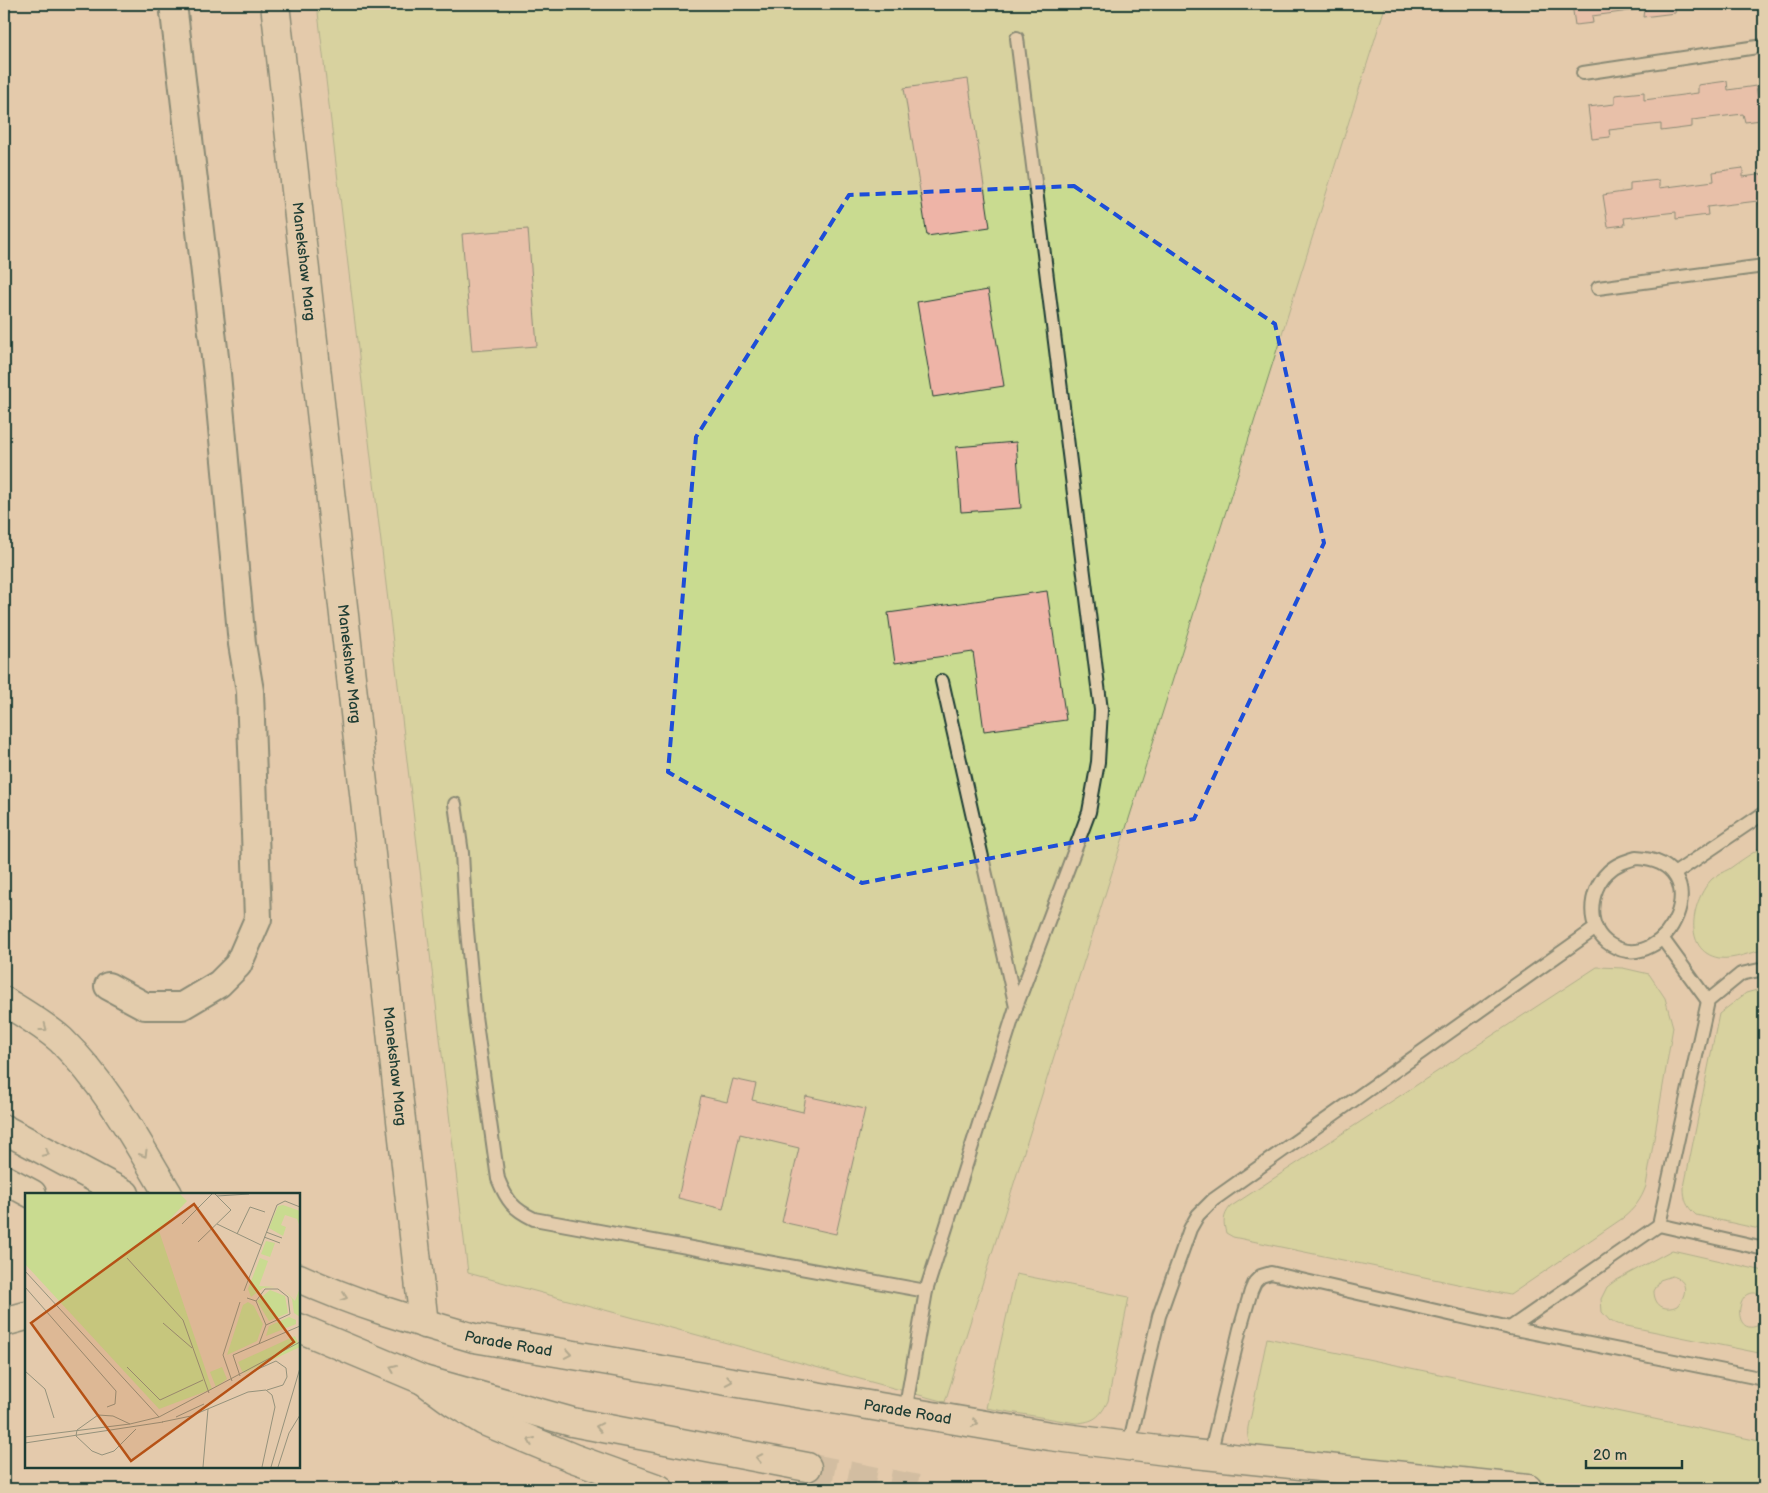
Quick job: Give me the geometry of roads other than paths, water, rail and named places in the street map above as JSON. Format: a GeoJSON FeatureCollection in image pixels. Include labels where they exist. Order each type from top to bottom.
{"type":"FeatureCollection","features":[{"type":"Feature","properties":{"kind":"main road","name":"Manekshaw Marg"},"geometry":{"type":"LineString","coordinates":[[275,4],[424,1324]]}},
{"type":"Feature","properties":{"kind":"main road"},"geometry":{"type":"LineString","coordinates":[[4,1001],[27,1015],[60,1040],[100,1085],[138,1143],[167,1193]]}},
{"type":"Feature","properties":{"kind":"main road"},"geometry":{"type":"LineString","coordinates":[[4,1129],[123,1193]]}},
{"type":"Feature","properties":{"kind":"main road"},"geometry":{"type":"LineString","coordinates":[[4,1179],[30,1193]]}},
{"type":"Feature","properties":{"kind":"main road","name":"Parade Road"},"geometry":{"type":"LineString","coordinates":[[300,1278],[326,1291],[424,1324],[474,1338],[905,1412],[1050,1436],[1166,1451],[1528,1489]]}},
{"type":"Feature","properties":{"kind":"main road"},"geometry":{"type":"LineString","coordinates":[[4,1322],[25,1316]]}},
{"type":"Feature","properties":{"kind":"main road"},"geometry":{"type":"LineString","coordinates":[[300,1328],[422,1380],[572,1422],[807,1467]]}},
{"type":"Feature","properties":{"kind":"main road"},"geometry":{"type":"LineString","coordinates":[[422,1380],[453,1402],[484,1420],[573,1458],[659,1489]]}},
{"type":"Feature","properties":{"kind":"main road"},"geometry":{"type":"LineString","coordinates":[[1251,1459],[1359,1489]]}},
{"type":"Feature","properties":{"kind":"street"},"geometry":{"type":"LineString","coordinates":[[108,986],[145,1006],[182,1006],[219,984],[238,964],[258,919],[250,691],[242,635],[217,374],[174,4]]}},
{"type":"Feature","properties":{"kind":"lane"},"geometry":{"type":"LineString","coordinates":[[905,1412],[926,1291],[1016,1007],[1089,812],[1098,762],[1101,710],[1017,38]]}},
{"type":"Feature","properties":{"kind":"lane"},"geometry":{"type":"LineString","coordinates":[[1583,73],[1764,46]]}},
{"type":"Feature","properties":{"kind":"lane"},"geometry":{"type":"LineString","coordinates":[[1598,288],[1764,266]]}},
{"type":"Feature","properties":{"kind":"lane"},"geometry":{"type":"LineString","coordinates":[[942,681],[1016,1007]]}},
{"type":"Feature","properties":{"kind":"lane"},"geometry":{"type":"LineString","coordinates":[[455,804],[462,853],[475,1016],[498,1179],[506,1198],[518,1211],[534,1219],[926,1291]]}},
{"type":"Feature","properties":{"kind":"lane"},"geometry":{"type":"LineString","coordinates":[[1674,874],[1764,813]]}},
{"type":"Feature","properties":{"kind":"lane"},"geometry":{"type":"LineString","coordinates":[[1636,858],[1650,859],[1663,864],[1674,874],[1679,886],[1681,900],[1678,914],[1672,927],[1662,938],[1651,946],[1638,950],[1625,950],[1613,946],[1603,939],[1596,928],[1592,914],[1593,898],[1599,884],[1608,872],[1621,862],[1636,858]]}},
{"type":"Feature","properties":{"kind":"lane"},"geometry":{"type":"LineString","coordinates":[[1129,1445],[1159,1316],[1190,1230],[1198,1215],[1213,1200],[1596,928]]}},
{"type":"Feature","properties":{"kind":"lane"},"geometry":{"type":"LineString","coordinates":[[1662,938],[1708,1001]]}},
{"type":"Feature","properties":{"kind":"lane"},"geometry":{"type":"LineString","coordinates":[[1510,1328],[1659,1225],[1708,1001],[1741,974],[1764,968]]}},
{"type":"Feature","properties":{"kind":"lane"},"geometry":{"type":"LineString","coordinates":[[1659,1225],[1764,1249]]}},
{"type":"Feature","properties":{"kind":"lane"},"geometry":{"type":"LineString","coordinates":[[1210,1455],[1240,1329],[1255,1282],[1261,1276],[1271,1274],[1510,1328],[1764,1379]]}},
{"type":"Feature","properties":{"kind":"tunnel"},"geometry":{"type":"LineString","coordinates":[[807,1467],[918,1489]]}}]}
